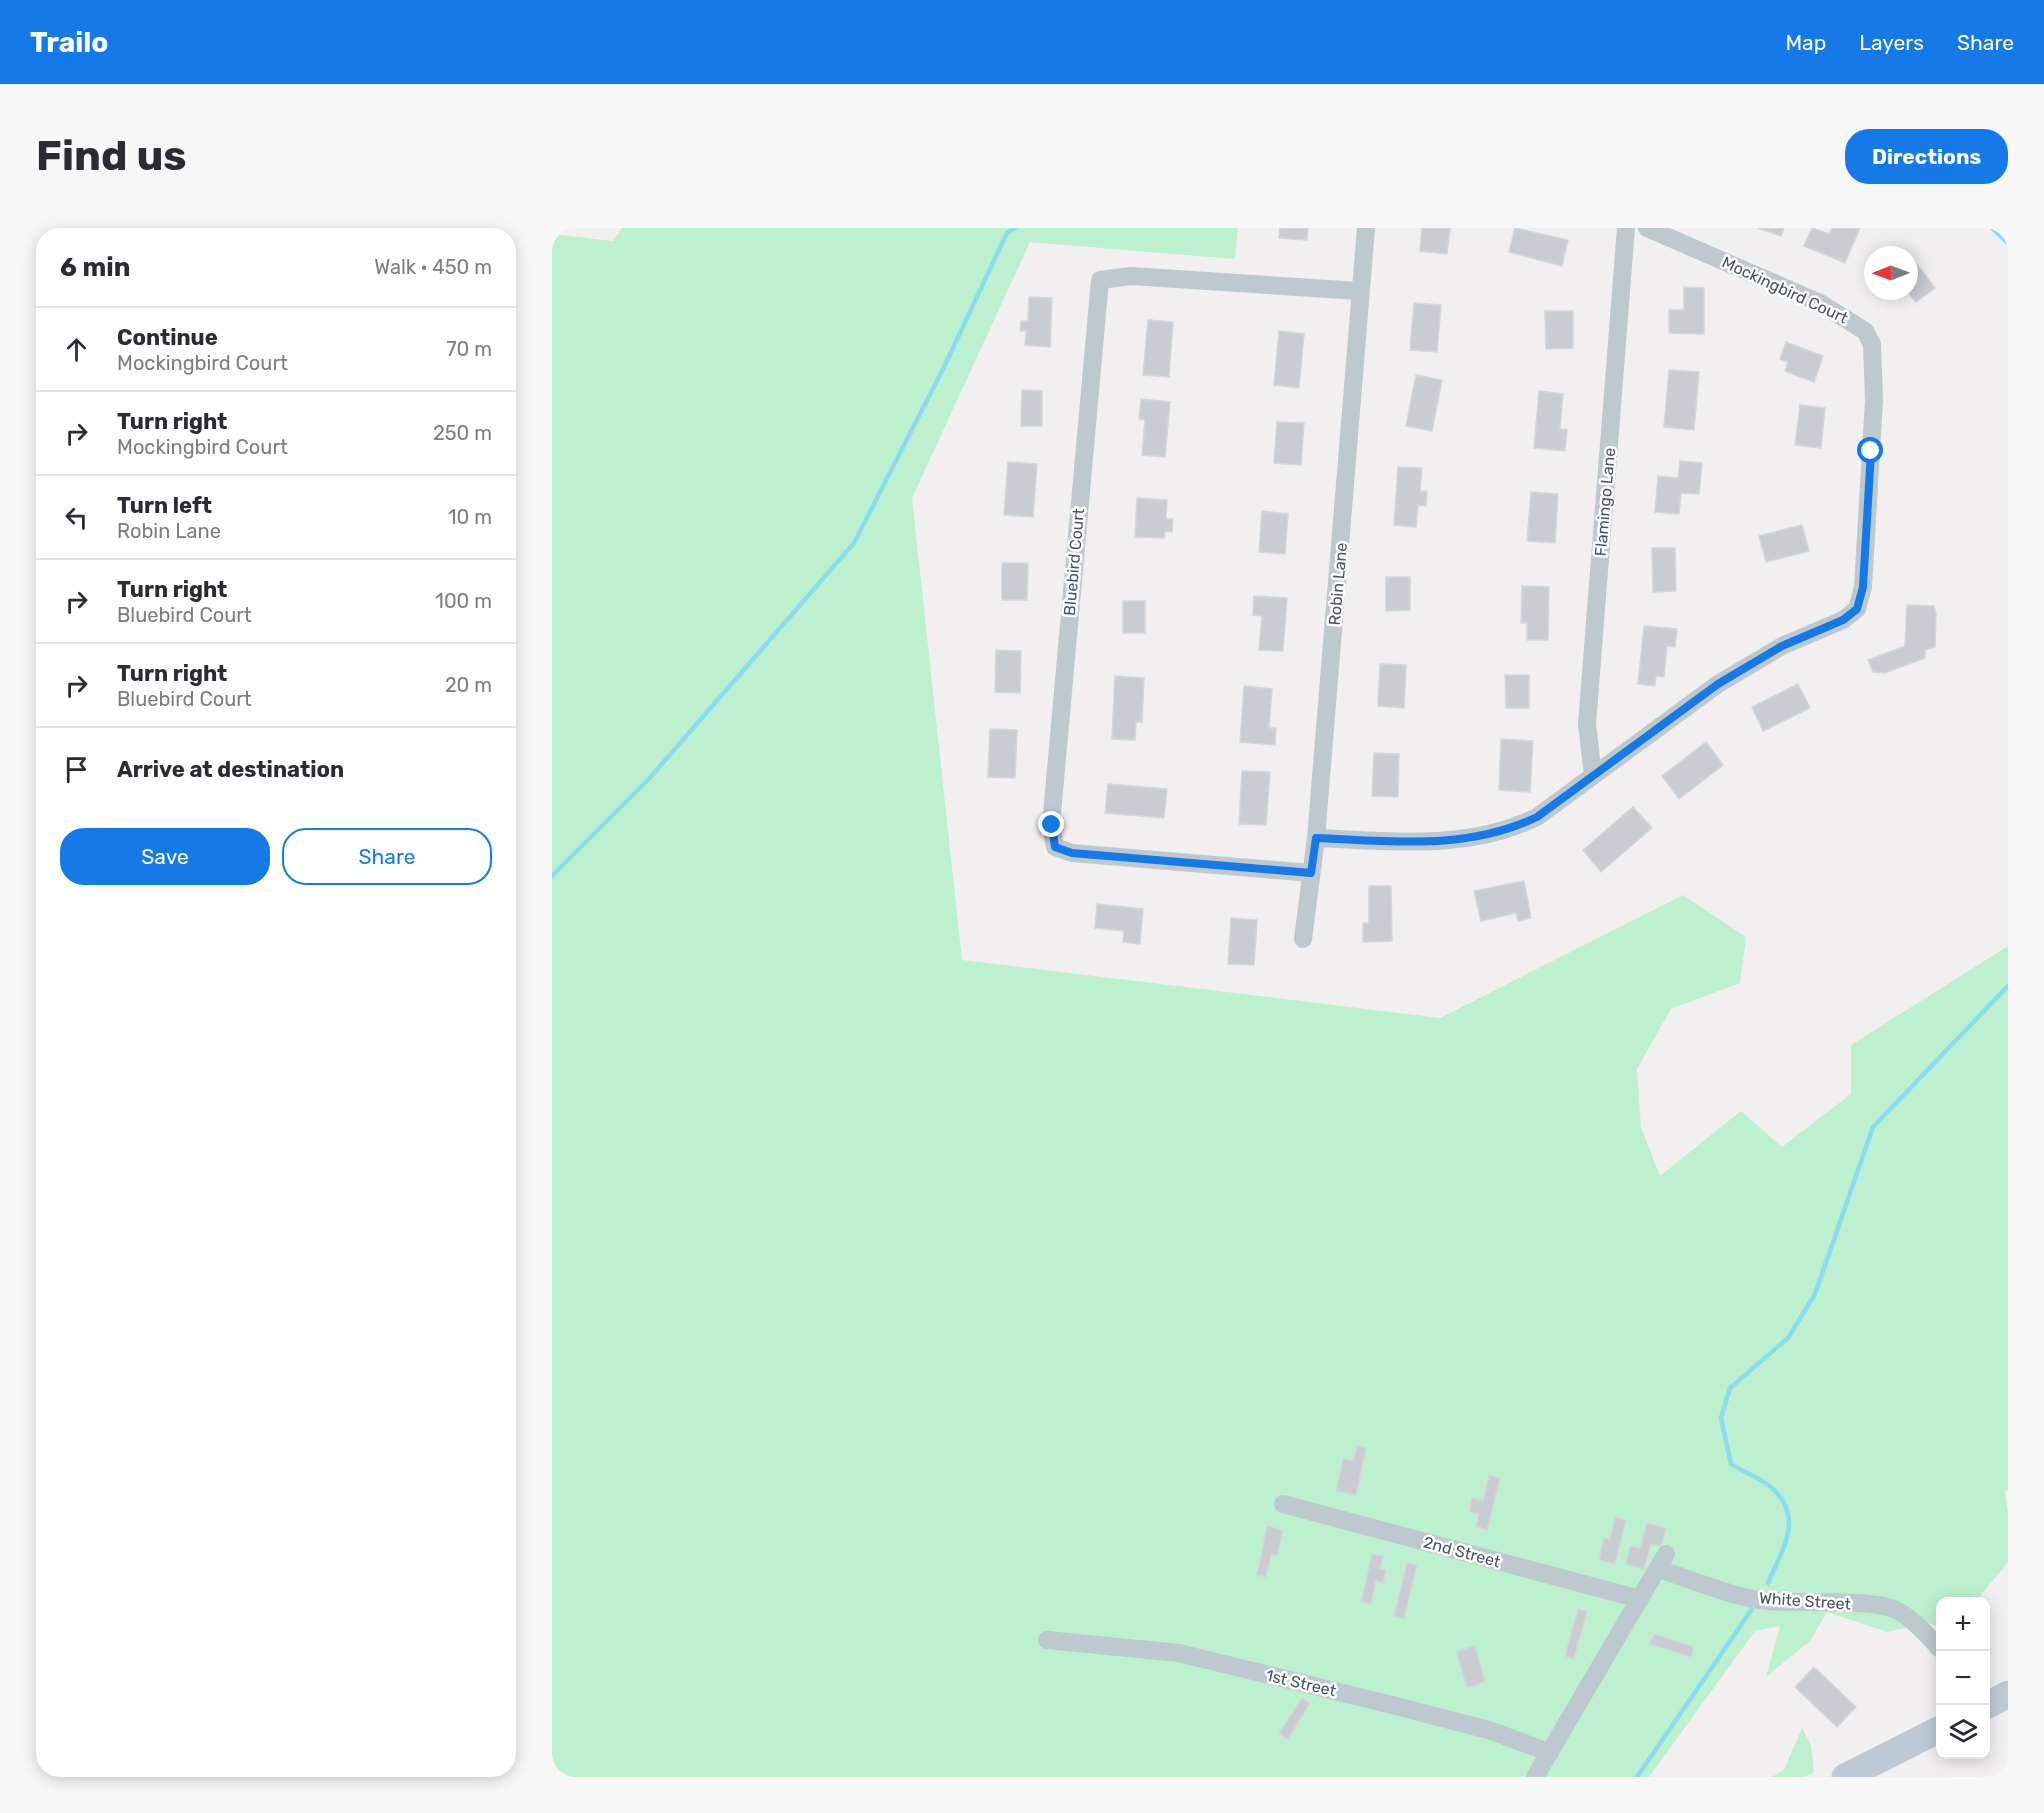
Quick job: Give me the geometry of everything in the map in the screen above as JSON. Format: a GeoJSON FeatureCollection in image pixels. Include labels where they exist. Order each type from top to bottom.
{"type":"FeatureCollection","features":[{"type":"Feature","properties":{"kind":"street","name":"Robin Lane"},"geometry":{"type":"LineString","coordinates":[[1303,939],[1316,838],[1360,319],[1359,291],[1366,228]]}},
{"type":"Feature","properties":{"kind":"street","name":"Flamingo Lane"},"geometry":{"type":"LineString","coordinates":[[1593,776],[1587,724],[1626,228]]}},
{"type":"Feature","properties":{"kind":"street","name":"Mockingbird Court"},"geometry":{"type":"LineString","coordinates":[[1316,838],[1449,842],[1510,830],[1537,817],[1718,684],[1782,646],[1843,620],[1857,609],[1863,587],[1874,400],[1872,344],[1865,331],[1820,303],[1647,228]]}},
{"type":"Feature","properties":{"kind":"street","name":"Bluebird Court"},"geometry":{"type":"LineString","coordinates":[[1311,873],[1060,850],[1055,847],[1052,825],[1053,801],[1100,280],[1131,276],[1359,291]]}},
{"type":"Feature","properties":{"kind":"street","name":"2nd Street"},"geometry":{"type":"LineString","coordinates":[[1283,1504],[1640,1599]]}},
{"type":"Feature","properties":{"kind":"street","name":"White Street"},"geometry":{"type":"LineString","coordinates":[[1536,1777],[1662,1562],[1742,1596],[1767,1601],[1827,1602],[1894,1609],[1918,1625],[1936,1644]]}},
{"type":"Feature","properties":{"kind":"street","name":"1st Street"},"geometry":{"type":"LineString","coordinates":[[1047,1640],[1179,1653],[1492,1731],[1550,1753]]}},
{"type":"Feature","properties":{"kind":"street"},"geometry":{"type":"LineString","coordinates":[[1845,1777],[1936,1732]]}},
{"type":"Feature","properties":{"kind":"green space"},"geometry":{"type":"Polygon","coordinates":[[[622,228],[1238,228],[1235,259],[1030,242],[912,498],[962,960],[1440,1018],[1683,895],[1746,937],[1740,983],[1671,1009],[1637,1069],[1641,1127],[1660,1176],[1741,1111],[1782,1147],[1851,1094],[1851,1045],[2008,946],[2008,1489],[2005,1492],[2008,1513],[2008,1562],[1979,1597],[1936,1597],[1936,1626],[1929,1623],[1887,1632],[1827,1612],[1810,1641],[1766,1677],[1780,1626],[1755,1631],[1649,1777],[552,1777],[552,234],[613,241],[622,228]]]}},
{"type":"Feature","properties":{"kind":"green space"},"geometry":{"type":"Polygon","coordinates":[[[1802,1728],[1811,1745],[1814,1772],[1805,1777],[1772,1777],[1784,1770],[1802,1728]]]}},
{"type":"Feature","properties":{"kind":"building"},"geometry":{"type":"Polygon","coordinates":[[[1280,228],[1308,228],[1307,240],[1279,238],[1280,228]]]}},
{"type":"Feature","properties":{"kind":"building"},"geometry":{"type":"Polygon","coordinates":[[[1422,228],[1450,228],[1447,254],[1420,251],[1422,228]]]}},
{"type":"Feature","properties":{"kind":"building"},"geometry":{"type":"Polygon","coordinates":[[[1515,228],[1568,240],[1562,266],[1509,252],[1515,228]]]}},
{"type":"Feature","properties":{"kind":"building"},"geometry":{"type":"Polygon","coordinates":[[[1758,228],[1784,228],[1781,236],[1758,228]]]}},
{"type":"Feature","properties":{"kind":"building"},"geometry":{"type":"Polygon","coordinates":[[[1812,228],[1829,234],[1832,228],[1860,228],[1845,263],[1804,246],[1812,228]]]}},
{"type":"Feature","properties":{"kind":"building"},"geometry":{"type":"Polygon","coordinates":[[[1918,266],[1935,288],[1916,302],[1914,300],[1918,300],[1918,266]]]}},
{"type":"Feature","properties":{"kind":"building"},"geometry":{"type":"Polygon","coordinates":[[[1684,287],[1704,288],[1704,334],[1669,333],[1669,310],[1684,310],[1684,287]]]}},
{"type":"Feature","properties":{"kind":"building"},"geometry":{"type":"Polygon","coordinates":[[[1029,297],[1052,298],[1050,347],[1025,345],[1026,331],[1020,331],[1021,321],[1028,321],[1029,297]]]}},
{"type":"Feature","properties":{"kind":"building"},"geometry":{"type":"Polygon","coordinates":[[[1414,303],[1441,305],[1437,352],[1410,350],[1414,303]]]}},
{"type":"Feature","properties":{"kind":"building"},"geometry":{"type":"Polygon","coordinates":[[[1545,311],[1573,311],[1573,348],[1546,349],[1545,311]]]}},
{"type":"Feature","properties":{"kind":"building"},"geometry":{"type":"Polygon","coordinates":[[[1148,320],[1173,322],[1169,377],[1143,375],[1148,320]]]}},
{"type":"Feature","properties":{"kind":"building"},"geometry":{"type":"Polygon","coordinates":[[[1279,331],[1304,334],[1299,388],[1274,385],[1279,331]]]}},
{"type":"Feature","properties":{"kind":"building"},"geometry":{"type":"Polygon","coordinates":[[[1786,342],[1823,356],[1814,382],[1785,371],[1788,362],[1780,359],[1786,342]]]}},
{"type":"Feature","properties":{"kind":"building"},"geometry":{"type":"Polygon","coordinates":[[[1669,370],[1699,372],[1694,430],[1664,427],[1669,370]]]}},
{"type":"Feature","properties":{"kind":"building"},"geometry":{"type":"Polygon","coordinates":[[[1416,375],[1442,380],[1432,431],[1406,426],[1416,375]]]}},
{"type":"Feature","properties":{"kind":"building"},"geometry":{"type":"Polygon","coordinates":[[[1022,390],[1042,391],[1042,426],[1021,426],[1022,390]]]}},
{"type":"Feature","properties":{"kind":"building"},"geometry":{"type":"Polygon","coordinates":[[[1539,391],[1563,394],[1560,429],[1567,430],[1565,451],[1534,448],[1539,391]]]}},
{"type":"Feature","properties":{"kind":"building"},"geometry":{"type":"Polygon","coordinates":[[[1141,399],[1170,402],[1165,457],[1142,455],[1145,420],[1139,419],[1141,399]]]}},
{"type":"Feature","properties":{"kind":"building"},"geometry":{"type":"Polygon","coordinates":[[[1800,405],[1825,408],[1821,448],[1795,445],[1800,405]]]}},
{"type":"Feature","properties":{"kind":"building"},"geometry":{"type":"Polygon","coordinates":[[[1277,422],[1304,423],[1301,465],[1274,463],[1277,422]]]}},
{"type":"Feature","properties":{"kind":"building"},"geometry":{"type":"Polygon","coordinates":[[[1680,461],[1702,463],[1699,494],[1681,493],[1679,514],[1655,512],[1658,476],[1678,478],[1680,461]]]}},
{"type":"Feature","properties":{"kind":"building"},"geometry":{"type":"Polygon","coordinates":[[[1008,462],[1037,464],[1033,517],[1004,515],[1008,462]]]}},
{"type":"Feature","properties":{"kind":"building"},"geometry":{"type":"Polygon","coordinates":[[[1398,467],[1422,468],[1420,491],[1427,491],[1426,506],[1418,505],[1416,527],[1394,525],[1398,467]]]}},
{"type":"Feature","properties":{"kind":"building"},"geometry":{"type":"Polygon","coordinates":[[[1531,492],[1558,494],[1555,543],[1527,541],[1531,492]]]}},
{"type":"Feature","properties":{"kind":"building"},"geometry":{"type":"Polygon","coordinates":[[[1137,498],[1167,500],[1166,519],[1173,519],[1172,532],[1165,531],[1164,538],[1135,537],[1137,498]]]}},
{"type":"Feature","properties":{"kind":"building"},"geometry":{"type":"Polygon","coordinates":[[[1262,511],[1288,514],[1285,554],[1259,552],[1262,511]]]}},
{"type":"Feature","properties":{"kind":"building"},"geometry":{"type":"Polygon","coordinates":[[[1802,525],[1809,551],[1766,562],[1759,536],[1802,525]]]}},
{"type":"Feature","properties":{"kind":"building"},"geometry":{"type":"Polygon","coordinates":[[[1652,548],[1675,548],[1676,591],[1653,592],[1652,548]]]}},
{"type":"Feature","properties":{"kind":"building"},"geometry":{"type":"Polygon","coordinates":[[[1002,563],[1028,563],[1027,600],[1002,600],[1002,563]]]}},
{"type":"Feature","properties":{"kind":"building"},"geometry":{"type":"Polygon","coordinates":[[[1386,577],[1410,577],[1410,610],[1386,611],[1386,577]]]}},
{"type":"Feature","properties":{"kind":"building"},"geometry":{"type":"Polygon","coordinates":[[[1522,586],[1549,587],[1548,640],[1527,640],[1527,623],[1521,623],[1522,586]]]}},
{"type":"Feature","properties":{"kind":"building"},"geometry":{"type":"Polygon","coordinates":[[[1254,596],[1287,598],[1283,651],[1259,650],[1262,616],[1253,615],[1254,596]]]}},
{"type":"Feature","properties":{"kind":"building"},"geometry":{"type":"Polygon","coordinates":[[[1123,601],[1145,601],[1145,633],[1123,633],[1123,601]]]}},
{"type":"Feature","properties":{"kind":"building"},"geometry":{"type":"Polygon","coordinates":[[[1907,605],[1934,606],[1936,614],[1935,647],[1925,650],[1925,658],[1885,673],[1873,672],[1868,660],[1905,646],[1907,605]]]}},
{"type":"Feature","properties":{"kind":"building"},"geometry":{"type":"Polygon","coordinates":[[[1644,626],[1677,629],[1675,647],[1667,646],[1664,677],[1656,676],[1655,686],[1638,684],[1644,626]]]}},
{"type":"Feature","properties":{"kind":"building"},"geometry":{"type":"Polygon","coordinates":[[[996,650],[1021,651],[1020,693],[995,692],[996,650]]]}},
{"type":"Feature","properties":{"kind":"building"},"geometry":{"type":"Polygon","coordinates":[[[1380,664],[1406,665],[1404,708],[1378,706],[1380,664]]]}},
{"type":"Feature","properties":{"kind":"building"},"geometry":{"type":"Polygon","coordinates":[[[1505,675],[1529,675],[1529,708],[1506,708],[1505,675]]]}},
{"type":"Feature","properties":{"kind":"building"},"geometry":{"type":"Polygon","coordinates":[[[1115,676],[1144,678],[1142,722],[1136,722],[1135,740],[1112,739],[1115,676]]]}},
{"type":"Feature","properties":{"kind":"building"},"geometry":{"type":"Polygon","coordinates":[[[1798,684],[1810,708],[1763,731],[1752,707],[1798,684]]]}},
{"type":"Feature","properties":{"kind":"building"},"geometry":{"type":"Polygon","coordinates":[[[1244,686],[1272,689],[1269,728],[1276,728],[1275,745],[1240,742],[1244,686]]]}},
{"type":"Feature","properties":{"kind":"building"},"geometry":{"type":"Polygon","coordinates":[[[990,729],[1017,730],[1015,778],[988,777],[990,729]]]}},
{"type":"Feature","properties":{"kind":"building"},"geometry":{"type":"Polygon","coordinates":[[[1501,739],[1533,741],[1530,792],[1499,790],[1501,739]]]}},
{"type":"Feature","properties":{"kind":"building"},"geometry":{"type":"Polygon","coordinates":[[[1706,742],[1723,765],[1679,799],[1662,776],[1706,742]]]}},
{"type":"Feature","properties":{"kind":"building"},"geometry":{"type":"Polygon","coordinates":[[[1374,753],[1399,754],[1398,797],[1372,796],[1374,753]]]}},
{"type":"Feature","properties":{"kind":"building"},"geometry":{"type":"Polygon","coordinates":[[[1242,771],[1270,772],[1266,825],[1239,824],[1242,771]]]}},
{"type":"Feature","properties":{"kind":"building"},"geometry":{"type":"Polygon","coordinates":[[[1108,784],[1167,789],[1164,818],[1105,813],[1108,784]]]}},
{"type":"Feature","properties":{"kind":"building"},"geometry":{"type":"Polygon","coordinates":[[[1633,807],[1652,828],[1601,872],[1583,850],[1633,807]]]}},
{"type":"Feature","properties":{"kind":"building"},"geometry":{"type":"Polygon","coordinates":[[[1524,881],[1531,918],[1518,921],[1516,913],[1481,921],[1474,891],[1524,881]]]}},
{"type":"Feature","properties":{"kind":"building"},"geometry":{"type":"Polygon","coordinates":[[[1369,886],[1391,886],[1392,941],[1363,942],[1363,923],[1369,923],[1369,886]]]}},
{"type":"Feature","properties":{"kind":"building"},"geometry":{"type":"Polygon","coordinates":[[[1097,904],[1143,909],[1140,944],[1123,942],[1124,931],[1095,928],[1097,904]]]}},
{"type":"Feature","properties":{"kind":"building"},"geometry":{"type":"Polygon","coordinates":[[[1231,918],[1257,920],[1254,965],[1228,964],[1231,918]]]}},
{"type":"Feature","properties":{"kind":"building"},"geometry":{"type":"Polygon","coordinates":[[[1357,1446],[1366,1448],[1356,1495],[1336,1491],[1343,1459],[1354,1461],[1357,1446]]]}},
{"type":"Feature","properties":{"kind":"building"},"geometry":{"type":"Polygon","coordinates":[[[1489,1475],[1500,1478],[1487,1530],[1476,1527],[1479,1514],[1469,1512],[1472,1498],[1483,1501],[1489,1475]]]}},
{"type":"Feature","properties":{"kind":"building"},"geometry":{"type":"Polygon","coordinates":[[[1615,1517],[1626,1520],[1615,1564],[1599,1560],[1604,1538],[1610,1540],[1615,1517]]]}},
{"type":"Feature","properties":{"kind":"building"},"geometry":{"type":"Polygon","coordinates":[[[1647,1523],[1666,1528],[1661,1546],[1651,1544],[1644,1569],[1626,1564],[1630,1546],[1640,1548],[1647,1523]]]}},
{"type":"Feature","properties":{"kind":"building"},"geometry":{"type":"Polygon","coordinates":[[[1267,1526],[1283,1530],[1277,1556],[1271,1555],[1266,1577],[1257,1575],[1267,1526]]]}},
{"type":"Feature","properties":{"kind":"building"},"geometry":{"type":"Polygon","coordinates":[[[1372,1554],[1383,1556],[1380,1569],[1386,1570],[1383,1583],[1376,1581],[1371,1604],[1361,1602],[1372,1554]]]}},
{"type":"Feature","properties":{"kind":"building"},"geometry":{"type":"Polygon","coordinates":[[[1407,1563],[1417,1565],[1404,1618],[1394,1616],[1407,1563]]]}},
{"type":"Feature","properties":{"kind":"building"},"geometry":{"type":"Polygon","coordinates":[[[1578,1609],[1587,1611],[1574,1659],[1565,1656],[1578,1609]]]}},
{"type":"Feature","properties":{"kind":"building"},"geometry":{"type":"Polygon","coordinates":[[[1654,1634],[1694,1647],[1691,1657],[1650,1644],[1654,1634]]]}},
{"type":"Feature","properties":{"kind":"building"},"geometry":{"type":"Polygon","coordinates":[[[1475,1646],[1485,1682],[1467,1688],[1456,1651],[1475,1646]]]}},
{"type":"Feature","properties":{"kind":"building"},"geometry":{"type":"Polygon","coordinates":[[[1814,1667],[1856,1707],[1837,1727],[1795,1687],[1814,1667]]]}},
{"type":"Feature","properties":{"kind":"building"},"geometry":{"type":"Polygon","coordinates":[[[1302,1698],[1310,1703],[1288,1739],[1279,1733],[1302,1698]]]}},
{"type":"Feature","properties":{"kind":"waterway"},"geometry":{"type":"LineString","coordinates":[[552,876],[648,780],[854,543],[944,367],[1007,233],[1015,228]]}},
{"type":"Feature","properties":{"kind":"waterway"},"geometry":{"type":"LineString","coordinates":[[1992,228],[2008,243]]}},
{"type":"Feature","properties":{"kind":"waterway"},"geometry":{"type":"LineString","coordinates":[[1768,1583],[1788,1534],[1787,1510],[1782,1499],[1772,1488],[1731,1464],[1721,1418],[1730,1388],[1788,1338],[1815,1294],[1873,1127],[2008,986]]}},
{"type":"Feature","properties":{"kind":"waterway"},"geometry":{"type":"LineString","coordinates":[[1637,1777],[1752,1609]]}},
{"type":"Feature","properties":{"kind":"route"},"geometry":{"type":"LineString","coordinates":[[1052,825],[1055,847],[1072,853],[1286,869],[1311,873],[1316,838],[1449,842],[1510,830],[1537,817],[1718,684],[1782,646],[1843,620],[1857,609],[1863,587],[1871,451]]}}]}
